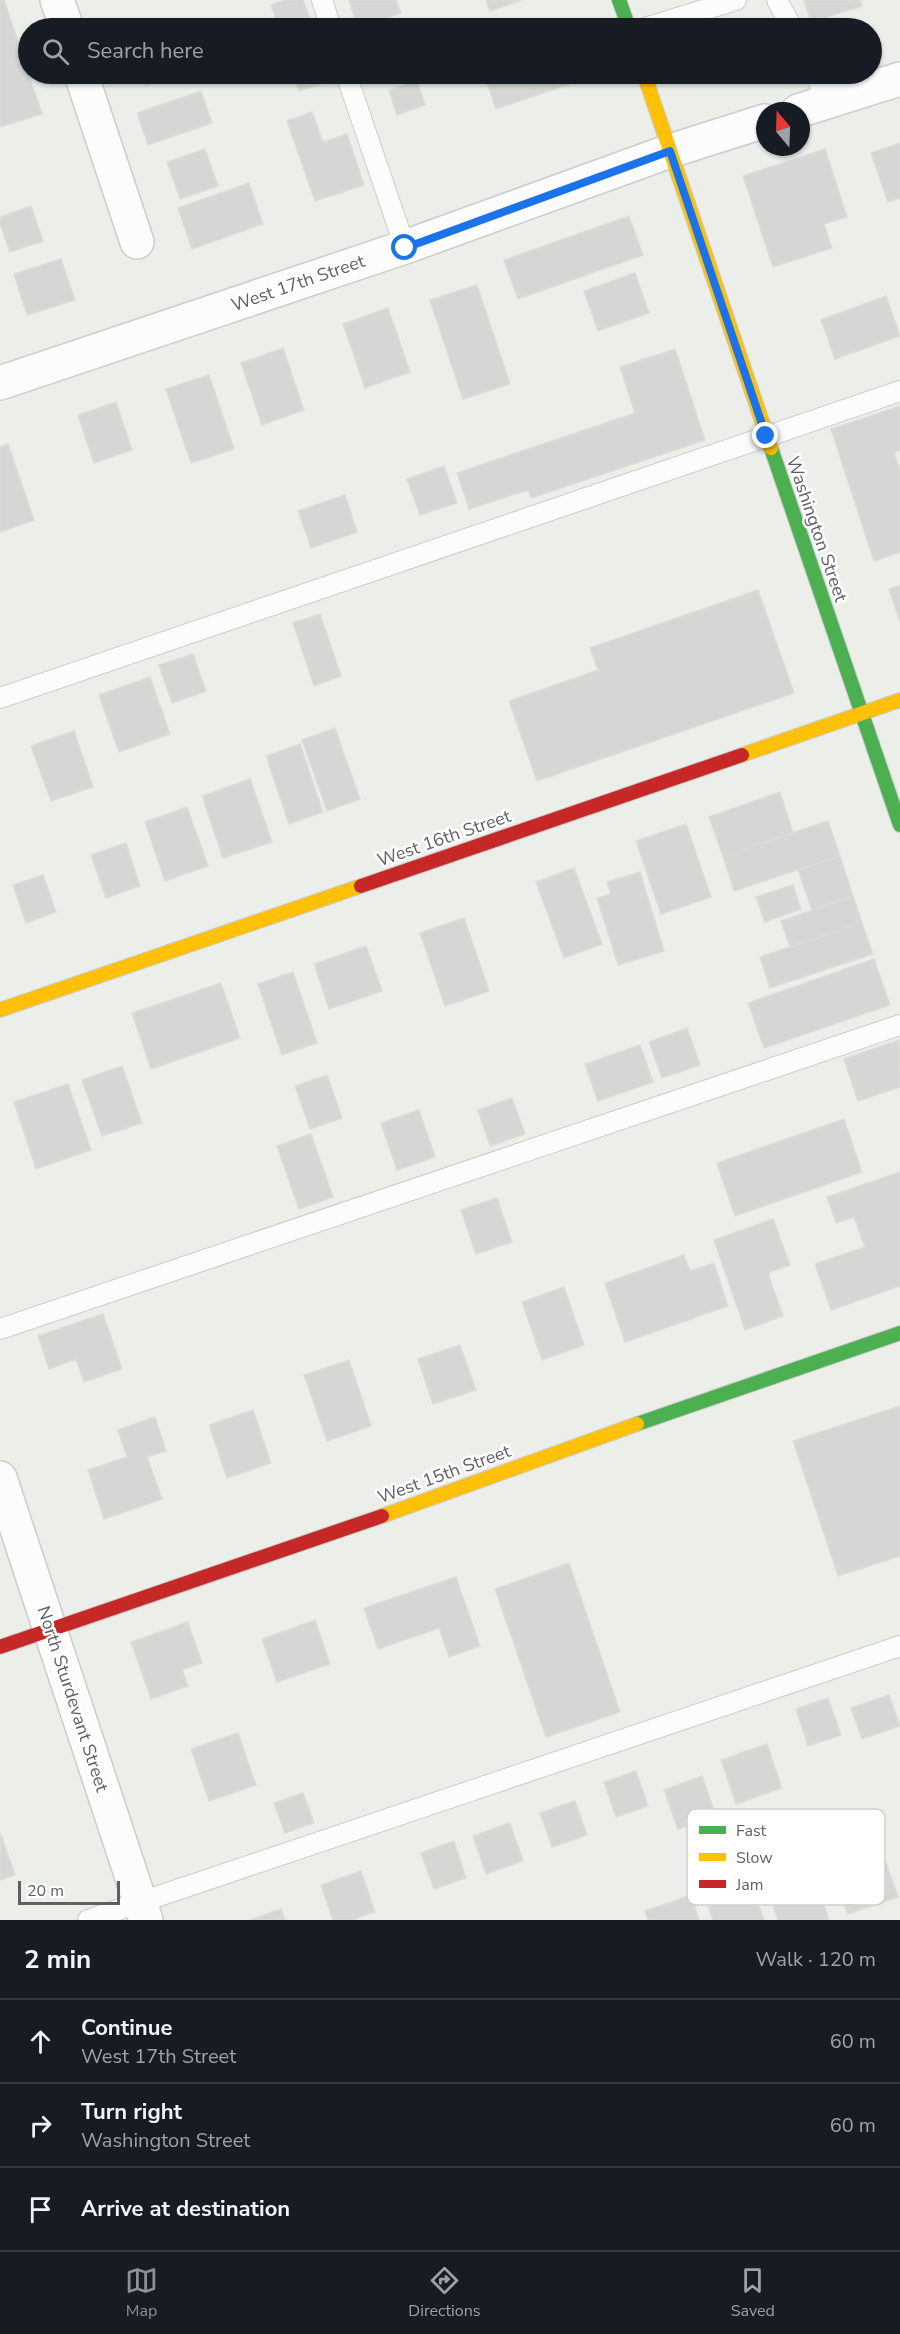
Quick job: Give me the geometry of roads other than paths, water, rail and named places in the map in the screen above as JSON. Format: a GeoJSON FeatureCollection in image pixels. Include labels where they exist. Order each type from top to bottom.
{"type":"FeatureCollection","features":[{"type":"Feature","properties":{"kind":"street"},"geometry":{"type":"LineString","coordinates":[[57,0],[63,18]]}},
{"type":"Feature","properties":{"kind":"street"},"geometry":{"type":"LineString","coordinates":[[619,0],[625,18]]}},
{"type":"Feature","properties":{"kind":"street"},"geometry":{"type":"LineString","coordinates":[[882,83],[900,80]]}},
{"type":"Feature","properties":{"kind":"street"},"geometry":{"type":"LineString","coordinates":[[84,84],[137,242]]}},
{"type":"Feature","properties":{"kind":"street","name":"Washington Street"},"geometry":{"type":"LineString","coordinates":[[647,84],[900,825]]}},
{"type":"Feature","properties":{"kind":"street"},"geometry":{"type":"LineString","coordinates":[[814,95],[877,84]]}},
{"type":"Feature","properties":{"kind":"street","name":"West 17th Street"},"geometry":{"type":"LineString","coordinates":[[0,383],[405,248],[670,151],[756,124]]}},
{"type":"Feature","properties":{"kind":"street","name":"West 16th Street"},"geometry":{"type":"LineString","coordinates":[[0,1010],[900,700]]}},
{"type":"Feature","properties":{"kind":"street","name":"West 15th Street"},"geometry":{"type":"LineString","coordinates":[[0,1647],[324,1537],[723,1392],[900,1333]]}},
{"type":"Feature","properties":{"kind":"street","name":"North Sturdevant Street"},"geometry":{"type":"LineString","coordinates":[[0,1478],[143,1911]]}},
{"type":"Feature","properties":{"kind":"lane"},"geometry":{"type":"LineString","coordinates":[[322,0],[328,18]]}},
{"type":"Feature","properties":{"kind":"lane"},"geometry":{"type":"LineString","coordinates":[[678,18],[736,0]]}},
{"type":"Feature","properties":{"kind":"lane"},"geometry":{"type":"LineString","coordinates":[[777,0],[787,18]]}},
{"type":"Feature","properties":{"kind":"lane"},"geometry":{"type":"LineString","coordinates":[[349,84],[405,248]]}},
{"type":"Feature","properties":{"kind":"lane"},"geometry":{"type":"LineString","coordinates":[[0,698],[900,391]]}},
{"type":"Feature","properties":{"kind":"lane"},"geometry":{"type":"LineString","coordinates":[[0,1329],[900,1024]]}},
{"type":"Feature","properties":{"kind":"lane"},"geometry":{"type":"LineString","coordinates":[[88,1920],[143,1911],[900,1646]]}}]}
